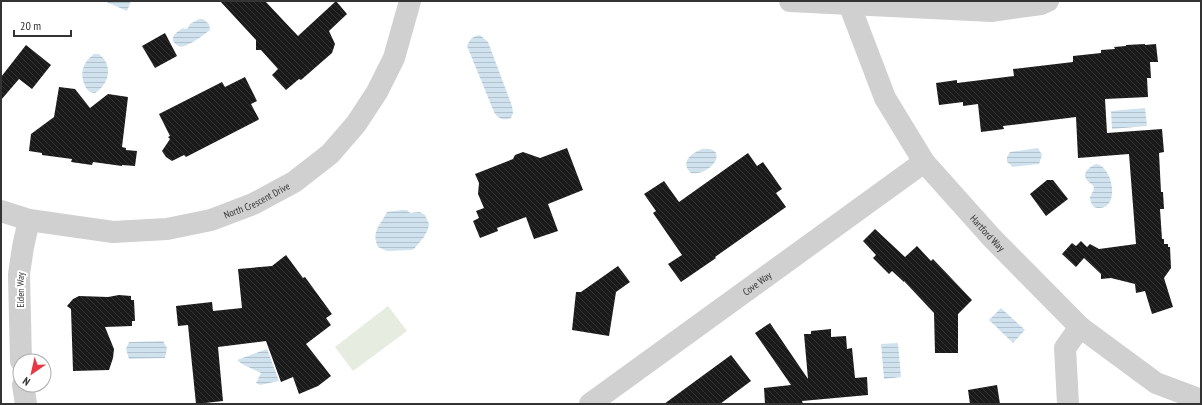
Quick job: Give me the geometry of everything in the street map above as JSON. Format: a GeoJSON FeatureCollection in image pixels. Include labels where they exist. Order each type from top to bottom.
{"type":"FeatureCollection","features":[{"type":"Feature","properties":{"kind":"street","name":"North Crescent Drive"},"geometry":{"type":"LineString","coordinates":[[1,211],[29,220],[113,232],[167,229],[211,220],[253,204],[294,182],[330,154],[356,124],[377,92],[394,58],[410,1]]}},
{"type":"Feature","properties":{"kind":"street"},"geometry":{"type":"LineString","coordinates":[[790,1],[991,11],[1041,4],[1048,1]]}},
{"type":"Feature","properties":{"kind":"street","name":"Hartford Way"},"geometry":{"type":"LineString","coordinates":[[848,3],[885,98],[924,162],[992,238],[1080,327],[1156,382],[1201,400]]}},
{"type":"Feature","properties":{"kind":"street","name":"Cove Way"},"geometry":{"type":"LineString","coordinates":[[590,404],[924,162]]}},
{"type":"Feature","properties":{"kind":"street","name":"Elden Way"},"geometry":{"type":"LineString","coordinates":[[21,353],[19,274],[29,220]]}},
{"type":"Feature","properties":{"kind":"street"},"geometry":{"type":"LineString","coordinates":[[1068,404],[1065,348],[1080,327]]}},
{"type":"Feature","properties":{"kind":"street"},"geometry":{"type":"LineString","coordinates":[[25,393],[26,404]]}},
{"type":"Feature","properties":{"kind":"shaded area"},"geometry":{"type":"Polygon","coordinates":[[[388,306],[407,331],[353,371],[335,347],[388,306]]]}},
{"type":"Feature","properties":{"kind":"water"},"geometry":{"type":"Polygon","coordinates":[[[104,1],[131,1],[127,11],[104,1]]]}},
{"type":"Feature","properties":{"kind":"water"},"geometry":{"type":"Polygon","coordinates":[[[199,19],[203,19],[209,24],[210,30],[185,46],[181,47],[177,45],[173,40],[174,35],[183,28],[188,28],[190,24],[199,19]]]}},
{"type":"Feature","properties":{"kind":"water"},"geometry":{"type":"Polygon","coordinates":[[[480,35],[488,42],[512,106],[513,113],[511,118],[501,119],[494,112],[467,46],[472,38],[480,35]]]}},
{"type":"Feature","properties":{"kind":"water"},"geometry":{"type":"Polygon","coordinates":[[[94,54],[99,54],[103,58],[108,69],[107,79],[95,93],[90,92],[87,89],[82,77],[85,64],[94,54]]]}},
{"type":"Feature","properties":{"kind":"water"},"geometry":{"type":"Polygon","coordinates":[[[1145,108],[1147,126],[1112,129],[1111,111],[1145,108]]]}},
{"type":"Feature","properties":{"kind":"water"},"geometry":{"type":"Polygon","coordinates":[[[1038,148],[1042,155],[1039,164],[1012,167],[1007,162],[1007,157],[1010,152],[1038,148]]]}},
{"type":"Feature","properties":{"kind":"water"},"geometry":{"type":"Polygon","coordinates":[[[702,149],[710,149],[715,152],[717,156],[715,161],[712,166],[706,170],[699,173],[691,173],[686,165],[688,158],[702,149]]]}},
{"type":"Feature","properties":{"kind":"water"},"geometry":{"type":"Polygon","coordinates":[[[1097,164],[1103,167],[1107,173],[1112,188],[1110,202],[1106,206],[1100,208],[1094,207],[1091,203],[1090,198],[1094,187],[1085,177],[1086,172],[1092,166],[1097,164]]]}},
{"type":"Feature","properties":{"kind":"water"},"geometry":{"type":"Polygon","coordinates":[[[407,210],[410,213],[420,212],[425,215],[429,224],[424,237],[414,249],[411,250],[387,251],[378,247],[375,237],[377,229],[387,212],[407,210]]]}},
{"type":"Feature","properties":{"kind":"water"},"geometry":{"type":"Polygon","coordinates":[[[1001,308],[1025,330],[1013,343],[989,320],[1001,308]]]}},
{"type":"Feature","properties":{"kind":"water"},"geometry":{"type":"Polygon","coordinates":[[[163,341],[167,348],[165,358],[129,359],[126,349],[129,342],[163,341]]]}},
{"type":"Feature","properties":{"kind":"water"},"geometry":{"type":"Polygon","coordinates":[[[898,343],[901,377],[884,379],[881,344],[898,343]]]}},
{"type":"Feature","properties":{"kind":"water"},"geometry":{"type":"Polygon","coordinates":[[[267,349],[279,381],[260,385],[256,383],[261,373],[237,360],[267,349]]]}},
{"type":"Feature","properties":{"kind":"building"},"geometry":{"type":"Polygon","coordinates":[[[220,1],[265,1],[298,36],[336,1],[347,14],[329,31],[335,44],[332,53],[301,80],[299,79],[286,90],[272,75],[278,69],[261,50],[256,50],[256,40],[220,1]]]}},
{"type":"Feature","properties":{"kind":"building"},"geometry":{"type":"Polygon","coordinates":[[[165,33],[177,56],[155,68],[142,46],[165,33]]]}},
{"type":"Feature","properties":{"kind":"building"},"geometry":{"type":"Polygon","coordinates":[[[1156,44],[1158,62],[1150,62],[1151,78],[1147,78],[1148,97],[1105,99],[1107,133],[1162,129],[1164,152],[1159,153],[1161,192],[1163,192],[1164,209],[1160,209],[1162,239],[1164,239],[1164,244],[1168,244],[1168,247],[1170,247],[1171,268],[1164,278],[1173,307],[1152,314],[1145,291],[1136,293],[1135,284],[1111,278],[1101,279],[1101,274],[1084,258],[1076,267],[1062,254],[1072,243],[1076,246],[1081,241],[1087,247],[1090,244],[1099,249],[1136,244],[1129,154],[1078,158],[1076,117],[1003,126],[1004,129],[981,132],[978,104],[963,106],[963,102],[939,105],[936,83],[957,80],[957,83],[1014,76],[1013,69],[1073,62],[1073,56],[1101,53],[1101,50],[1115,49],[1114,47],[1126,45],[1156,44]]]}},
{"type":"Feature","properties":{"kind":"building"},"geometry":{"type":"Polygon","coordinates":[[[26,45],[51,65],[32,89],[19,79],[1,100],[1,77],[26,45]]]}},
{"type":"Feature","properties":{"kind":"building"},"geometry":{"type":"Polygon","coordinates":[[[245,77],[257,101],[251,104],[259,119],[186,157],[184,155],[172,161],[166,157],[162,151],[170,139],[168,137],[170,136],[159,114],[222,82],[225,87],[245,77]]]}},
{"type":"Feature","properties":{"kind":"building"},"geometry":{"type":"Polygon","coordinates":[[[59,87],[75,89],[90,108],[108,94],[128,97],[122,147],[126,148],[126,150],[137,151],[135,166],[122,166],[93,162],[92,165],[71,162],[72,159],[42,155],[42,153],[29,151],[31,134],[54,117],[59,87]]]}},
{"type":"Feature","properties":{"kind":"building"},"geometry":{"type":"Polygon","coordinates":[[[567,148],[583,190],[548,204],[558,231],[534,239],[526,217],[497,228],[498,231],[480,238],[473,221],[479,218],[476,211],[484,208],[478,194],[479,183],[475,174],[513,159],[515,155],[523,152],[540,158],[567,148]]]}},
{"type":"Feature","properties":{"kind":"building"},"geometry":{"type":"Polygon","coordinates":[[[748,153],[757,166],[763,162],[782,189],[776,193],[786,207],[681,282],[668,264],[682,255],[653,213],[656,211],[644,194],[664,181],[679,202],[748,153]]]}},
{"type":"Feature","properties":{"kind":"building"},"geometry":{"type":"Polygon","coordinates":[[[1047,180],[1053,180],[1068,199],[1046,216],[1030,194],[1047,180]]]}},
{"type":"Feature","properties":{"kind":"building"},"geometry":{"type":"Polygon","coordinates":[[[875,229],[905,257],[917,246],[931,261],[933,259],[972,300],[958,314],[958,353],[935,353],[934,313],[904,281],[892,271],[889,274],[873,258],[876,255],[863,241],[875,229]]]}},
{"type":"Feature","properties":{"kind":"building"},"geometry":{"type":"Polygon","coordinates":[[[286,255],[303,278],[305,277],[332,314],[326,318],[331,325],[306,344],[331,376],[318,386],[299,394],[293,377],[281,382],[266,341],[218,347],[223,401],[196,404],[188,325],[178,326],[176,306],[212,302],[213,311],[242,308],[238,269],[272,266],[286,255]]]}},
{"type":"Feature","properties":{"kind":"building"},"geometry":{"type":"Polygon","coordinates":[[[618,266],[630,282],[616,292],[609,336],[572,330],[576,292],[581,292],[618,266]]]}},
{"type":"Feature","properties":{"kind":"building"},"geometry":{"type":"Polygon","coordinates":[[[119,295],[131,296],[131,300],[134,300],[135,321],[132,321],[132,326],[105,327],[114,349],[109,370],[73,371],[71,309],[67,306],[73,299],[79,296],[108,297],[119,295]]]}},
{"type":"Feature","properties":{"kind":"building"},"geometry":{"type":"Polygon","coordinates":[[[770,323],[808,379],[804,334],[811,334],[811,331],[831,329],[831,337],[846,336],[847,349],[852,348],[855,378],[867,377],[868,395],[802,401],[803,404],[765,404],[764,388],[791,385],[755,333],[770,323]]]}},
{"type":"Feature","properties":{"kind":"building"},"geometry":{"type":"Polygon","coordinates":[[[731,355],[751,381],[720,404],[664,404],[731,355]]]}},
{"type":"Feature","properties":{"kind":"building"},"geometry":{"type":"Polygon","coordinates":[[[997,385],[1000,404],[970,404],[968,390],[997,385]]]}}]}
